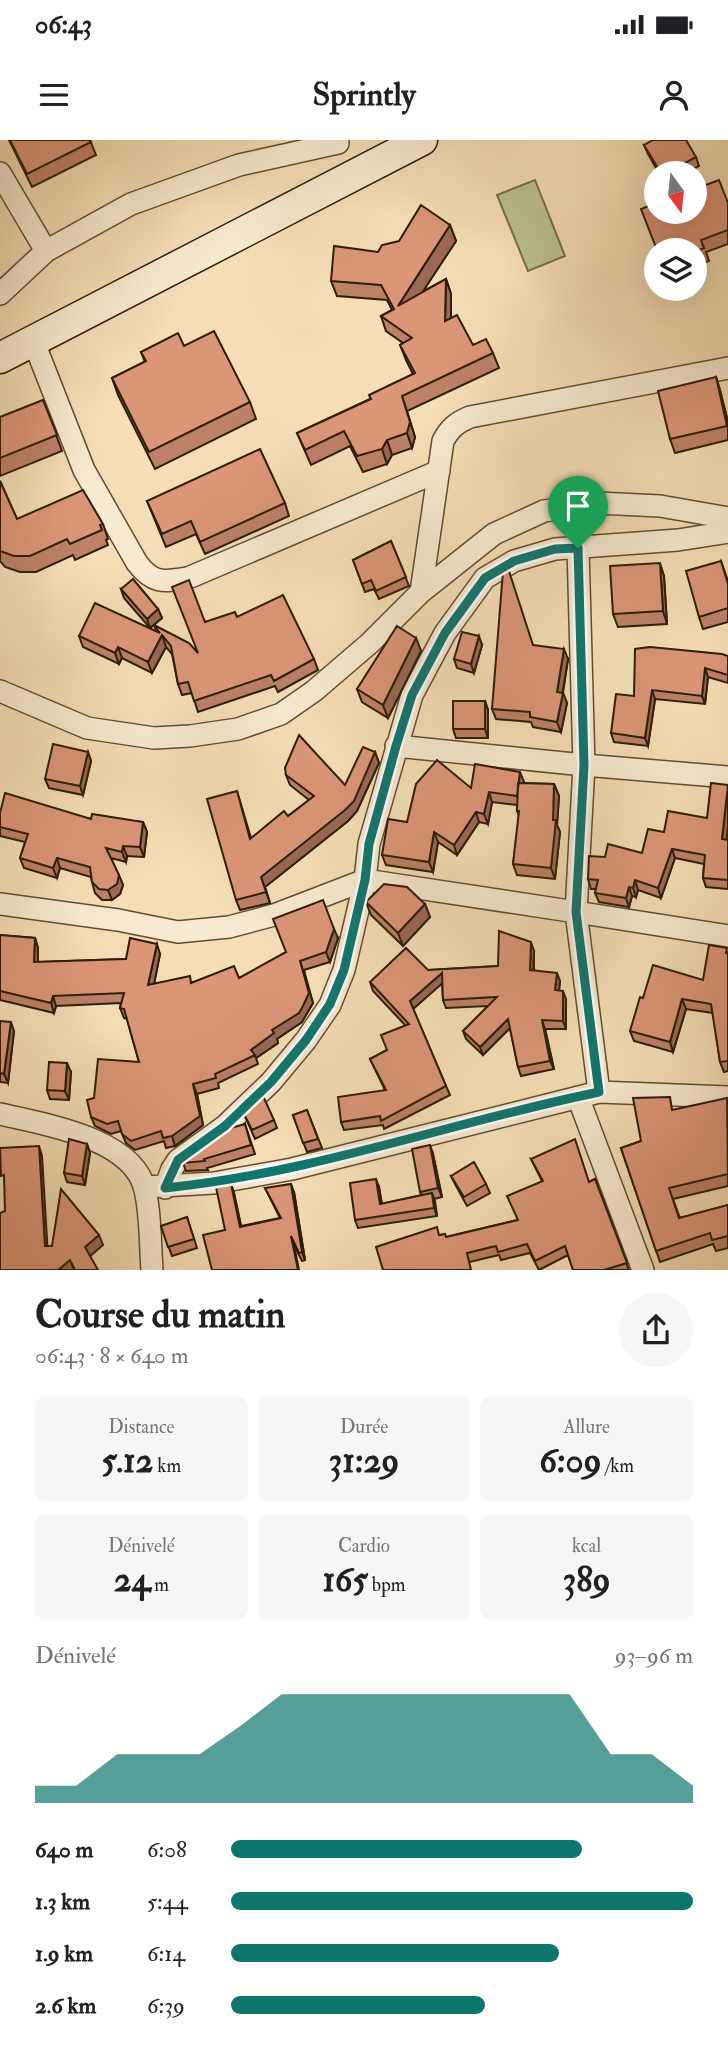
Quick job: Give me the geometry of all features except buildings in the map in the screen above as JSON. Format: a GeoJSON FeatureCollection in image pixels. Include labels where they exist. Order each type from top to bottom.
{"type":"FeatureCollection","features":[{"type":"Feature","properties":{"kind":"street"},"geometry":{"type":"LineString","coordinates":[[0,358],[422,140]]}},
{"type":"Feature","properties":{"kind":"street"},"geometry":{"type":"LineString","coordinates":[[0,294],[46,251],[131,204],[239,165],[337,142],[356,173]]}},
{"type":"Feature","properties":{"kind":"street"},"geometry":{"type":"LineString","coordinates":[[0,173],[46,251]]}},
{"type":"Feature","properties":{"kind":"street"},"geometry":{"type":"LineString","coordinates":[[33,340],[85,470],[137,563],[148,576],[166,582],[188,579],[439,471]]}},
{"type":"Feature","properties":{"kind":"street"},"geometry":{"type":"LineString","coordinates":[[421,592],[443,441],[458,422],[470,417],[728,368]]}},
{"type":"Feature","properties":{"kind":"street"},"geometry":{"type":"LineString","coordinates":[[0,691],[87,728],[153,737],[190,736],[239,729],[281,714],[314,691],[370,643],[421,592],[494,534],[544,511],[610,503],[660,506],[728,518]]}},
{"type":"Feature","properties":{"kind":"street"},"geometry":{"type":"LineString","coordinates":[[152,1270],[155,1187],[178,1160],[225,1126],[271,1082],[306,1040],[330,1004],[344,970],[365,880],[369,844],[412,695],[438,645],[485,578],[514,561],[555,549],[678,540],[728,532]]}},
{"type":"Feature","properties":{"kind":"street"},"geometry":{"type":"LineString","coordinates":[[578,548],[584,765],[576,912],[599,1092]]}},
{"type":"Feature","properties":{"kind":"street"},"geometry":{"type":"LineString","coordinates":[[396,746],[728,777]]}},
{"type":"Feature","properties":{"kind":"street"},"geometry":{"type":"LineString","coordinates":[[0,904],[118,920],[178,932],[229,927],[274,915],[365,880],[728,936]]}},
{"type":"Feature","properties":{"kind":"street"},"geometry":{"type":"LineString","coordinates":[[0,1114],[47,1125],[113,1148],[155,1187],[214,1183],[292,1169],[599,1092],[728,1097]]}},
{"type":"Feature","properties":{"kind":"street"},"geometry":{"type":"LineString","coordinates":[[578,1097],[643,1270]]}},
{"type":"Feature","properties":{"kind":"green space"},"geometry":{"type":"Polygon","coordinates":[[[535,180],[565,256],[528,271],[497,195],[535,180]]]}},
{"type":"Feature","properties":{"kind":"route"},"geometry":{"type":"LineString","coordinates":[[578,548],[584,765],[576,912],[599,1092],[292,1169],[214,1183],[165,1188],[178,1160],[225,1126],[271,1082],[306,1040],[330,1004],[344,970],[365,880],[369,844],[396,746],[412,695],[445,633],[485,578],[514,561],[555,549],[578,548]]}}]}
